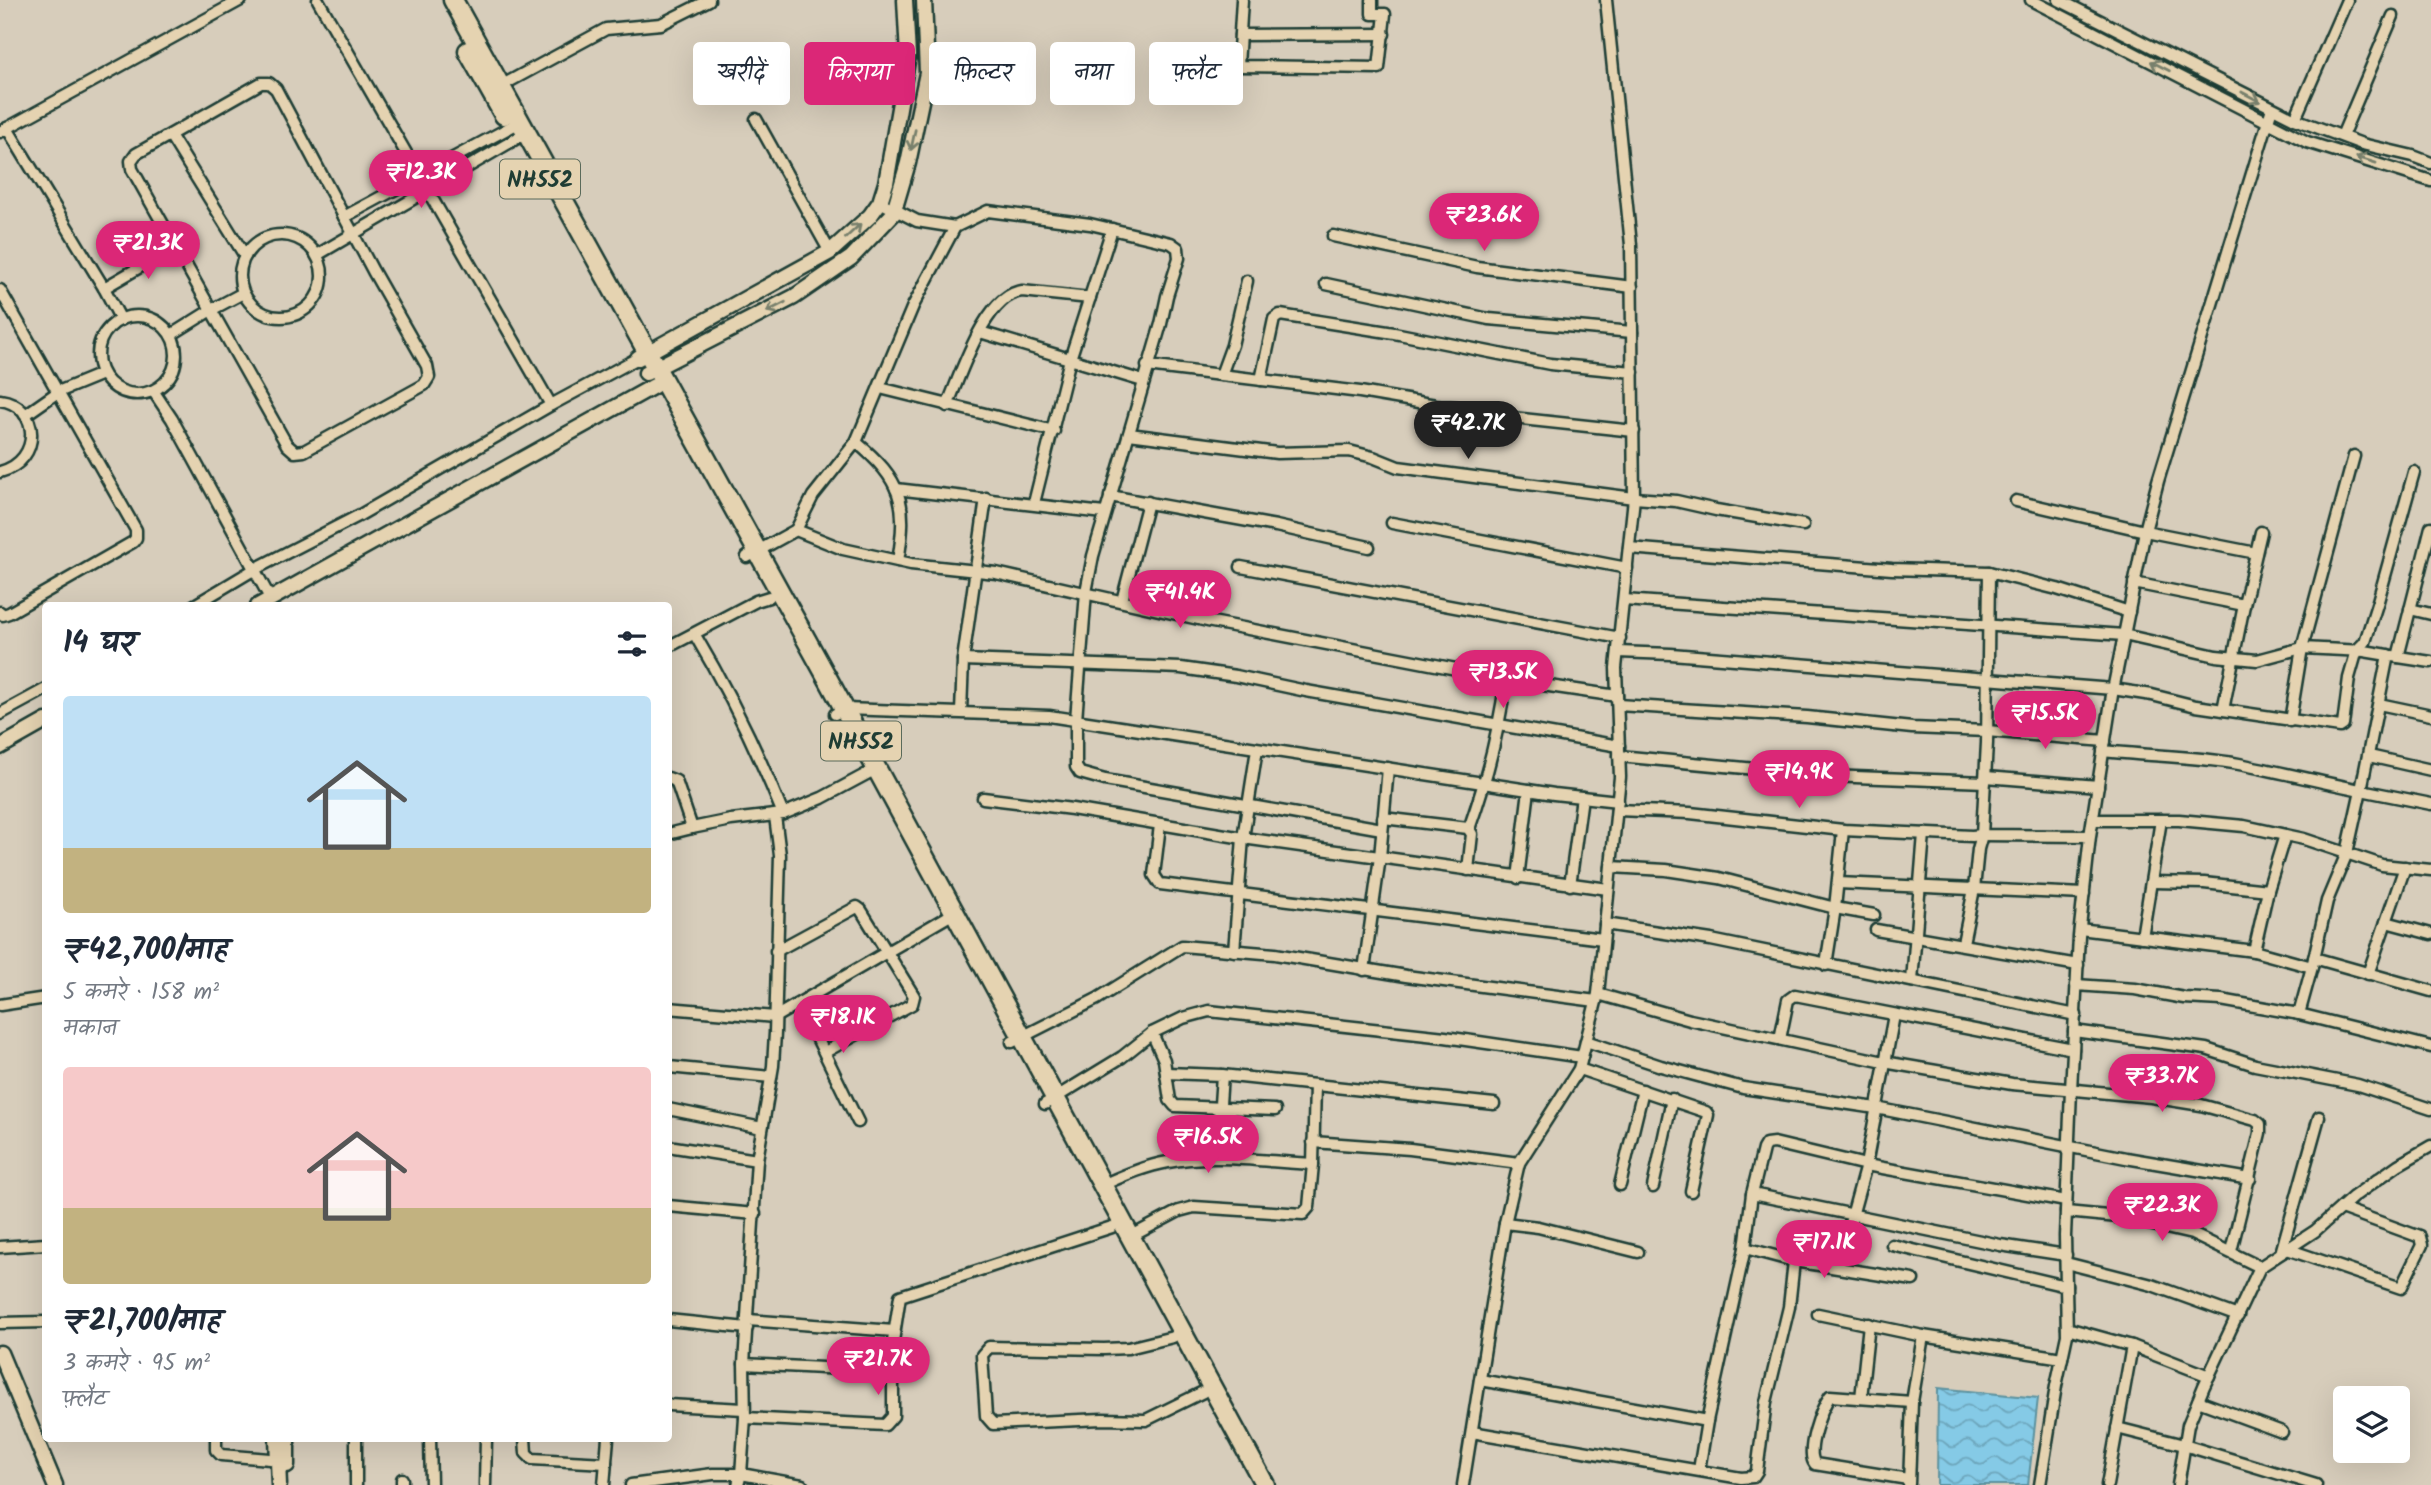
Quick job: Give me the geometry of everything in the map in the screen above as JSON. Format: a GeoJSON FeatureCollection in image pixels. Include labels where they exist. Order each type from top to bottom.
{"type":"FeatureCollection","features":[{"type":"Feature","properties":{"kind":"highway","name":"NH552"},"geometry":{"type":"LineString","coordinates":[[441,0],[518,130],[872,772],[1049,1101],[1112,1227],[1252,1485]]}},
{"type":"Feature","properties":{"kind":"highway","name":"NH552"},"geometry":{"type":"LineString","coordinates":[[453,0],[494,89]]}},
{"type":"Feature","properties":{"kind":"highway","name":"NH552"},"geometry":{"type":"LineString","coordinates":[[752,554],[769,597],[839,712]]}},
{"type":"Feature","properties":{"kind":"highway","name":"NH552"},"geometry":{"type":"LineString","coordinates":[[1049,1101],[1102,1185],[1265,1485]]}},
{"type":"Feature","properties":{"kind":"street"},"geometry":{"type":"LineString","coordinates":[[121,320],[104,288],[4,130],[241,0]]}},
{"type":"Feature","properties":{"kind":"street"},"geometry":{"type":"LineString","coordinates":[[318,0],[551,405]]}},
{"type":"Feature","properties":{"kind":"street"},"geometry":{"type":"LineString","coordinates":[[494,89],[606,29],[661,24],[709,0]]}},
{"type":"Feature","properties":{"kind":"street"},"geometry":{"type":"LineString","coordinates":[[269,602],[648,368],[830,252],[870,216],[880,202],[886,183],[908,56],[905,0]]}},
{"type":"Feature","properties":{"kind":"street"},"geometry":{"type":"LineString","coordinates":[[200,602],[255,569],[360,515],[551,405],[648,368],[794,298],[850,258],[894,214],[927,73],[924,0]]}},
{"type":"Feature","properties":{"kind":"street"},"geometry":{"type":"LineString","coordinates":[[1242,0],[1238,66],[1379,68],[1385,14],[1372,14],[1372,0]]}},
{"type":"Feature","properties":{"kind":"street"},"geometry":{"type":"LineString","coordinates":[[1464,1485],[1505,1223],[1519,1163],[1579,1069],[1597,997],[1617,805],[1618,652],[1634,498],[1634,430],[1631,245],[1606,0]]}},
{"type":"Feature","properties":{"kind":"street"},"geometry":{"type":"LineString","coordinates":[[2031,0],[2307,142],[2431,181]]}},
{"type":"Feature","properties":{"kind":"street"},"geometry":{"type":"LineString","coordinates":[[2059,0],[2295,119],[2362,144],[2431,163]]}},
{"type":"Feature","properties":{"kind":"street"},"geometry":{"type":"LineString","coordinates":[[2295,119],[2347,0]]}},
{"type":"Feature","properties":{"kind":"street"},"geometry":{"type":"LineString","coordinates":[[2342,136],[2393,16]]}},
{"type":"Feature","properties":{"kind":"street"},"geometry":{"type":"LineString","coordinates":[[1240,35],[1384,34]]}},
{"type":"Feature","properties":{"kind":"street"},"geometry":{"type":"LineString","coordinates":[[261,83],[268,83],[276,89],[353,235],[427,366],[429,377],[424,385],[304,451],[295,452],[287,445],[132,169],[131,161],[136,154],[170,135],[261,83]]}},
{"type":"Feature","properties":{"kind":"street"},"geometry":{"type":"LineString","coordinates":[[2040,1485],[2067,1328],[2066,1207],[2080,929],[2092,820],[2113,689],[2145,531],[2266,120],[2272,108]]}},
{"type":"Feature","properties":{"kind":"street"},"geometry":{"type":"LineString","coordinates":[[757,119],[830,252]]}},
{"type":"Feature","properties":{"kind":"street"},"geometry":{"type":"LineString","coordinates":[[344,217],[518,130]]}},
{"type":"Feature","properties":{"kind":"street"},"geometry":{"type":"LineString","coordinates":[[317,255],[427,190],[518,130]]}},
{"type":"Feature","properties":{"kind":"street"},"geometry":{"type":"LineString","coordinates":[[170,135],[245,256]]}},
{"type":"Feature","properties":{"kind":"street"},"geometry":{"type":"LineString","coordinates":[[880,202],[917,221],[955,228]]}},
{"type":"Feature","properties":{"kind":"street"},"geometry":{"type":"LineString","coordinates":[[752,554],[796,530],[813,496],[856,442],[913,306],[955,228],[988,211],[1090,224],[1171,243],[1178,248],[1180,258],[1104,513],[1086,592],[1076,720],[1076,767],[1085,776],[1382,829]]}},
{"type":"Feature","properties":{"kind":"street"},"geometry":{"type":"LineString","coordinates":[[1034,503],[1070,359],[1112,229]]}},
{"type":"Feature","properties":{"kind":"street"},"geometry":{"type":"LineString","coordinates":[[289,235],[305,242],[317,255],[323,277],[316,298],[300,313],[278,318],[258,310],[243,293],[240,276],[245,256],[255,244],[271,236],[289,235]]}},
{"type":"Feature","properties":{"kind":"street"},"geometry":{"type":"LineString","coordinates":[[1333,236],[1477,267],[1632,286]]}},
{"type":"Feature","properties":{"kind":"street"},"geometry":{"type":"LineString","coordinates":[[104,288],[176,246]]}},
{"type":"Feature","properties":{"kind":"street"},"geometry":{"type":"LineString","coordinates":[[1221,375],[1247,281]]}},
{"type":"Feature","properties":{"kind":"street"},"geometry":{"type":"LineString","coordinates":[[1326,284],[1489,319],[1632,332]]}},
{"type":"Feature","properties":{"kind":"street"},"geometry":{"type":"LineString","coordinates":[[0,290],[135,530],[136,538],[9,613],[3,615],[0,612]]}},
{"type":"Feature","properties":{"kind":"street"},"geometry":{"type":"LineString","coordinates":[[947,405],[990,311],[1013,292],[1022,290],[1090,298]]}},
{"type":"Feature","properties":{"kind":"street"},"geometry":{"type":"LineString","coordinates":[[172,335],[243,293]]}},
{"type":"Feature","properties":{"kind":"street"},"geometry":{"type":"LineString","coordinates":[[1261,380],[1274,319],[1280,315],[1394,333],[1550,364],[1633,372]]}},
{"type":"Feature","properties":{"kind":"street"},"geometry":{"type":"LineString","coordinates":[[159,323],[172,335],[177,356],[171,377],[154,391],[135,395],[116,389],[102,374],[97,358],[100,340],[111,326],[126,317],[143,316],[159,323],[184,327]]}},
{"type":"Feature","properties":{"kind":"street"},"geometry":{"type":"LineString","coordinates":[[980,332],[1143,381]]}},
{"type":"Feature","properties":{"kind":"street"},"geometry":{"type":"LineString","coordinates":[[1147,366],[1360,392],[1474,409],[1503,417],[1634,430]]}},
{"type":"Feature","properties":{"kind":"street"},"geometry":{"type":"LineString","coordinates":[[25,415],[58,392],[102,374]]}},
{"type":"Feature","properties":{"kind":"street"},"geometry":{"type":"LineString","coordinates":[[880,388],[1054,430]]}},
{"type":"Feature","properties":{"kind":"street"},"geometry":{"type":"LineString","coordinates":[[154,391],[255,569],[267,602]]}},
{"type":"Feature","properties":{"kind":"street"},"geometry":{"type":"LineString","coordinates":[[0,400],[17,406],[25,415],[32,434],[28,454],[14,468],[0,472]]}},
{"type":"Feature","properties":{"kind":"street"},"geometry":{"type":"LineString","coordinates":[[1129,434],[1277,453],[1349,451],[1398,467],[1634,498],[1689,502],[1716,510],[1802,525]]}},
{"type":"Feature","properties":{"kind":"street"},"geometry":{"type":"LineString","coordinates":[[856,442],[878,460],[894,480],[902,510],[902,538],[898,561]]}},
{"type":"Feature","properties":{"kind":"street"},"geometry":{"type":"LineString","coordinates":[[2290,721],[2302,648],[2354,456]]}},
{"type":"Feature","properties":{"kind":"street"},"geometry":{"type":"LineString","coordinates":[[1618,652],[2113,689],[2334,728],[2343,725],[2349,678],[2357,650],[2364,642],[2378,601],[2414,472]]}},
{"type":"Feature","properties":{"kind":"street"},"geometry":{"type":"LineString","coordinates":[[896,489],[1104,513]]}},
{"type":"Feature","properties":{"kind":"street"},"geometry":{"type":"LineString","coordinates":[[1110,496],[1369,547]]}},
{"type":"Feature","properties":{"kind":"street"},"geometry":{"type":"LineString","coordinates":[[961,712],[963,660],[986,498]]}},
{"type":"Feature","properties":{"kind":"street"},"geometry":{"type":"LineString","coordinates":[[2016,501],[2256,553]]}},
{"type":"Feature","properties":{"kind":"street"},"geometry":{"type":"LineString","coordinates":[[1122,601],[1148,502]]}},
{"type":"Feature","properties":{"kind":"street"},"geometry":{"type":"LineString","coordinates":[[1392,523],[1627,568]]}},
{"type":"Feature","properties":{"kind":"street"},"geometry":{"type":"LineString","coordinates":[[2299,1014],[2327,901],[2347,853],[2379,704],[2429,551],[2431,527]]}},
{"type":"Feature","properties":{"kind":"street"},"geometry":{"type":"LineString","coordinates":[[796,530],[843,549],[898,561],[977,570],[1212,622],[1617,700],[1912,728],[1987,731],[2238,764],[2431,804]]}},
{"type":"Feature","properties":{"kind":"street"},"geometry":{"type":"LineString","coordinates":[[2223,710],[2261,532]]}},
{"type":"Feature","properties":{"kind":"street"},"geometry":{"type":"LineString","coordinates":[[1629,548],[1892,569],[1989,572],[2033,582],[2129,612]]}},
{"type":"Feature","properties":{"kind":"street"},"geometry":{"type":"LineString","coordinates":[[1241,567],[1620,638]]}},
{"type":"Feature","properties":{"kind":"street"},"geometry":{"type":"LineString","coordinates":[[1963,943],[1982,835],[1986,780],[1989,572]]}},
{"type":"Feature","properties":{"kind":"street"},"geometry":{"type":"LineString","coordinates":[[2134,583],[2244,605]]}},
{"type":"Feature","properties":{"kind":"street"},"geometry":{"type":"LineString","coordinates":[[672,645],[756,601],[769,597]]}},
{"type":"Feature","properties":{"kind":"street"},"geometry":{"type":"LineString","coordinates":[[1624,600],[2124,635],[2216,656],[2257,660],[2302,648],[2357,650],[2431,662]]}},
{"type":"Feature","properties":{"kind":"street"},"geometry":{"type":"LineString","coordinates":[[2410,609],[2431,614]]}},
{"type":"Feature","properties":{"kind":"street"},"geometry":{"type":"LineString","coordinates":[[695,635],[716,670],[760,758],[779,815],[775,1017],[771,1077],[757,1160],[744,1364],[741,1474],[738,1485]]}},
{"type":"Feature","properties":{"kind":"street"},"geometry":{"type":"LineString","coordinates":[[963,660],[1181,668],[1499,725],[1619,751],[1829,776],[2098,786]]}},
{"type":"Feature","properties":{"kind":"street"},"geometry":{"type":"LineString","coordinates":[[1468,870],[1470,826],[1485,783],[1499,725],[1506,679]]}},
{"type":"Feature","properties":{"kind":"street"},"geometry":{"type":"LineString","coordinates":[[0,714],[42,691]]}},
{"type":"Feature","properties":{"kind":"street"},"geometry":{"type":"LineString","coordinates":[[2379,704],[2431,715]]}},
{"type":"Feature","properties":{"kind":"street"},"geometry":{"type":"LineString","coordinates":[[839,712],[961,712],[1049,716],[1582,797],[1617,805],[1843,830],[2090,836]]}},
{"type":"Feature","properties":{"kind":"street"},"geometry":{"type":"LineString","coordinates":[[0,747],[42,723]]}},
{"type":"Feature","properties":{"kind":"street"},"geometry":{"type":"LineString","coordinates":[[1234,951],[1243,838],[1257,748]]}},
{"type":"Feature","properties":{"kind":"street"},"geometry":{"type":"LineString","coordinates":[[2369,756],[2431,770]]}},
{"type":"Feature","properties":{"kind":"street"},"geometry":{"type":"LineString","coordinates":[[1364,970],[1380,857],[1388,768]]}},
{"type":"Feature","properties":{"kind":"street"},"geometry":{"type":"LineString","coordinates":[[672,833],[731,820],[779,815],[872,772]]}},
{"type":"Feature","properties":{"kind":"street"},"geometry":{"type":"LineString","coordinates":[[672,780],[676,781],[692,828]]}},
{"type":"Feature","properties":{"kind":"street"},"geometry":{"type":"LineString","coordinates":[[1518,878],[1529,790]]}},
{"type":"Feature","properties":{"kind":"street"},"geometry":{"type":"LineString","coordinates":[[1570,885],[1582,797]]}},
{"type":"Feature","properties":{"kind":"street"},"geometry":{"type":"LineString","coordinates":[[984,798],[1072,808],[1243,838],[1608,889]]}},
{"type":"Feature","properties":{"kind":"street"},"geometry":{"type":"LineString","coordinates":[[1383,818],[1468,828],[1470,831]]}},
{"type":"Feature","properties":{"kind":"street"},"geometry":{"type":"LineString","coordinates":[[2092,820],[2161,820],[2244,826],[2285,835],[2382,865],[2431,870]]}},
{"type":"Feature","properties":{"kind":"street"},"geometry":{"type":"LineString","coordinates":[[2142,937],[2161,820]]}},
{"type":"Feature","properties":{"kind":"street"},"geometry":{"type":"LineString","coordinates":[[1160,825],[1154,875],[1160,884],[1603,939]]}},
{"type":"Feature","properties":{"kind":"street"},"geometry":{"type":"LineString","coordinates":[[1826,965],[1843,830]]}},
{"type":"Feature","properties":{"kind":"street"},"geometry":{"type":"LineString","coordinates":[[1912,981],[1924,834]]}},
{"type":"Feature","properties":{"kind":"street"},"geometry":{"type":"LineString","coordinates":[[2254,951],[2268,890],[2285,835]]}},
{"type":"Feature","properties":{"kind":"street"},"geometry":{"type":"LineString","coordinates":[[1611,867],[1665,870],[1719,878],[1835,908],[1874,915]]}},
{"type":"Feature","properties":{"kind":"street"},"geometry":{"type":"LineString","coordinates":[[2368,974],[2404,867]]}},
{"type":"Feature","properties":{"kind":"street"},"geometry":{"type":"LineString","coordinates":[[2152,882],[2215,884],[2268,890]]}},
{"type":"Feature","properties":{"kind":"street"},"geometry":{"type":"LineString","coordinates":[[1838,883],[2084,894]]}},
{"type":"Feature","properties":{"kind":"street"},"geometry":{"type":"LineString","coordinates":[[776,951],[857,907],[861,909],[915,1000],[825,1052]]}},
{"type":"Feature","properties":{"kind":"street"},"geometry":{"type":"LineString","coordinates":[[672,1007],[775,1017],[949,916]]}},
{"type":"Feature","properties":{"kind":"street"},"geometry":{"type":"LineString","coordinates":[[2386,922],[2431,934]]}},
{"type":"Feature","properties":{"kind":"street"},"geometry":{"type":"LineString","coordinates":[[1605,924],[1711,940],[2076,1014]]}},
{"type":"Feature","properties":{"kind":"street"},"geometry":{"type":"LineString","coordinates":[[2080,929],[2254,951],[2368,974],[2431,991]]}},
{"type":"Feature","properties":{"kind":"street"},"geometry":{"type":"LineString","coordinates":[[1876,930],[2078,965]]}},
{"type":"Feature","properties":{"kind":"street"},"geometry":{"type":"LineString","coordinates":[[1016,1040],[1097,999],[1182,946],[1275,954],[1364,970],[1597,997],[1689,1020],[1884,1062],[2012,1084],[2126,1093],[2201,1105],[2255,1120],[2260,1124],[2260,1133],[2231,1251]]}},
{"type":"Feature","properties":{"kind":"street"},"geometry":{"type":"LineString","coordinates":[[2076,985],[2221,1000],[2299,1014],[2431,1047]]}},
{"type":"Feature","properties":{"kind":"street"},"geometry":{"type":"LineString","coordinates":[[1780,1039],[1788,1000],[1795,995],[2073,1049]]}},
{"type":"Feature","properties":{"kind":"street"},"geometry":{"type":"LineString","coordinates":[[0,1005],[42,999]]}},
{"type":"Feature","properties":{"kind":"street"},"geometry":{"type":"LineString","coordinates":[[800,1003],[858,1122]]}},
{"type":"Feature","properties":{"kind":"street"},"geometry":{"type":"LineString","coordinates":[[1049,1101],[1122,1056],[1152,1033],[1183,1018],[1209,1011],[1445,1037],[1582,1057]]}},
{"type":"Feature","properties":{"kind":"street"},"geometry":{"type":"LineString","coordinates":[[1838,1266],[1867,1165],[1894,1015]]}},
{"type":"Feature","properties":{"kind":"street"},"geometry":{"type":"LineString","coordinates":[[2074,1031],[2206,1049],[2255,1065],[2358,1085],[2431,1108]]}},
{"type":"Feature","properties":{"kind":"street"},"geometry":{"type":"LineString","coordinates":[[1152,1033],[1164,1060],[1172,1104],[1275,1110]]}},
{"type":"Feature","properties":{"kind":"street"},"geometry":{"type":"LineString","coordinates":[[1586,1041],[1661,1066],[1743,1088],[1876,1108],[2249,1180]]}},
{"type":"Feature","properties":{"kind":"street"},"geometry":{"type":"LineString","coordinates":[[672,1067],[771,1077]]}},
{"type":"Feature","properties":{"kind":"street"},"geometry":{"type":"LineString","coordinates":[[1579,1069],[1703,1110],[1708,1115],[1691,1191]]}},
{"type":"Feature","properties":{"kind":"street"},"geometry":{"type":"LineString","coordinates":[[1166,1073],[1222,1075],[1494,1104]]}},
{"type":"Feature","properties":{"kind":"street"},"geometry":{"type":"LineString","coordinates":[[1218,1133],[1222,1075]]}},
{"type":"Feature","properties":{"kind":"street"},"geometry":{"type":"LineString","coordinates":[[1130,1237],[1179,1210],[1194,1207],[1303,1214],[1309,1206],[1313,1164],[1315,1085]]}},
{"type":"Feature","properties":{"kind":"street"},"geometry":{"type":"LineString","coordinates":[[1620,1185],[1643,1090]]}},
{"type":"Feature","properties":{"kind":"street"},"geometry":{"type":"LineString","coordinates":[[1653,1187],[1672,1099]]}},
{"type":"Feature","properties":{"kind":"street"},"geometry":{"type":"LineString","coordinates":[[672,1110],[762,1128]]}},
{"type":"Feature","properties":{"kind":"street"},"geometry":{"type":"LineString","coordinates":[[2284,1251],[2319,1116]]}},
{"type":"Feature","properties":{"kind":"street"},"geometry":{"type":"LineString","coordinates":[[1313,1142],[1410,1149],[1519,1163]]}},
{"type":"Feature","properties":{"kind":"street"},"geometry":{"type":"LineString","coordinates":[[1699,1470],[1707,1421],[1745,1248],[1752,1194],[1762,1149],[1766,1144],[1774,1143],[2192,1234],[2260,1266]]}},
{"type":"Feature","properties":{"kind":"street"},"geometry":{"type":"LineString","coordinates":[[2178,1485],[2188,1425],[2260,1266],[2315,1231],[2398,1165],[2431,1146]]}},
{"type":"Feature","properties":{"kind":"street"},"geometry":{"type":"LineString","coordinates":[[672,1147],[757,1160]]}},
{"type":"Feature","properties":{"kind":"street"},"geometry":{"type":"LineString","coordinates":[[1102,1185],[1167,1162],[1216,1159],[1313,1164]]}},
{"type":"Feature","properties":{"kind":"street"},"geometry":{"type":"LineString","coordinates":[[1752,1194],[2066,1259],[2152,1285],[2238,1316]]}},
{"type":"Feature","properties":{"kind":"street"},"geometry":{"type":"LineString","coordinates":[[672,1206],[755,1214]]}},
{"type":"Feature","properties":{"kind":"street"},"geometry":{"type":"LineString","coordinates":[[2284,1251],[2402,1288],[2422,1240],[2420,1237],[2341,1208]]}},
{"type":"Feature","properties":{"kind":"street"},"geometry":{"type":"LineString","coordinates":[[1505,1223],[1538,1227],[1638,1252]]}},
{"type":"Feature","properties":{"kind":"street"},"geometry":{"type":"LineString","coordinates":[[888,1374],[900,1296],[1112,1227]]}},
{"type":"Feature","properties":{"kind":"street"},"geometry":{"type":"LineString","coordinates":[[0,1247],[42,1244]]}},
{"type":"Feature","properties":{"kind":"street"},"geometry":{"type":"LineString","coordinates":[[1892,1245],[2066,1286]]}},
{"type":"Feature","properties":{"kind":"street"},"geometry":{"type":"LineString","coordinates":[[1745,1248],[1794,1261],[1913,1280]]}},
{"type":"Feature","properties":{"kind":"street"},"geometry":{"type":"LineString","coordinates":[[1472,1432],[1749,1479],[1753,1477],[1757,1471],[1766,1402],[1788,1307],[1794,1261]]}},
{"type":"Feature","properties":{"kind":"street"},"geometry":{"type":"LineString","coordinates":[[1818,1314],[1923,1336],[2062,1358]]}},
{"type":"Feature","properties":{"kind":"street"},"geometry":{"type":"LineString","coordinates":[[672,1321],[894,1331]]}},
{"type":"Feature","properties":{"kind":"street"},"geometry":{"type":"LineString","coordinates":[[0,1323],[42,1322]]}},
{"type":"Feature","properties":{"kind":"street"},"geometry":{"type":"LineString","coordinates":[[1861,1398],[1869,1324]]}},
{"type":"Feature","properties":{"kind":"street"},"geometry":{"type":"LineString","coordinates":[[2067,1328],[2132,1346],[2209,1376]]}},
{"type":"Feature","properties":{"kind":"street"},"geometry":{"type":"LineString","coordinates":[[1912,1402],[1830,1396],[1817,1427],[1811,1459],[1815,1464],[1908,1482],[1912,1402],[1923,1336]]}},
{"type":"Feature","properties":{"kind":"street"},"geometry":{"type":"LineString","coordinates":[[1173,1337],[1128,1348],[989,1347],[982,1355],[986,1416],[993,1424],[1102,1419],[1146,1420],[1203,1392]]}},
{"type":"Feature","properties":{"kind":"street"},"geometry":{"type":"LineString","coordinates":[[2107,1485],[2132,1346]]}},
{"type":"Feature","properties":{"kind":"street"},"geometry":{"type":"LineString","coordinates":[[0,1353],[55,1485]]}},
{"type":"Feature","properties":{"kind":"street"},"geometry":{"type":"LineString","coordinates":[[672,1405],[885,1425],[893,1416],[894,1378],[882,1371],[744,1364]]}},
{"type":"Feature","properties":{"kind":"street"},"geometry":{"type":"LineString","coordinates":[[1480,1380],[1707,1421]]}},
{"type":"Feature","properties":{"kind":"street"},"geometry":{"type":"LineString","coordinates":[[2198,1401],[2282,1432]]}},
{"type":"Feature","properties":{"kind":"street"},"geometry":{"type":"LineString","coordinates":[[2117,1428],[2184,1444],[2316,1485]]}},
{"type":"Feature","properties":{"kind":"street"},"geometry":{"type":"LineString","coordinates":[[216,1442],[216,1450],[221,1455],[282,1460]]}},
{"type":"Feature","properties":{"kind":"street"},"geometry":{"type":"LineString","coordinates":[[278,1442],[289,1485]]}},
{"type":"Feature","properties":{"kind":"street"},"geometry":{"type":"LineString","coordinates":[[279,1485],[286,1442]]}},
{"type":"Feature","properties":{"kind":"street"},"geometry":{"type":"LineString","coordinates":[[356,1442],[356,1485]]}},
{"type":"Feature","properties":{"kind":"street"},"geometry":{"type":"LineString","coordinates":[[430,1442],[431,1485]]}},
{"type":"Feature","properties":{"kind":"street"},"geometry":{"type":"LineString","coordinates":[[485,1485],[486,1442]]}},
{"type":"Feature","properties":{"kind":"street"},"geometry":{"type":"LineString","coordinates":[[525,1442],[526,1453],[532,1459],[606,1464]]}},
{"type":"Feature","properties":{"kind":"street"},"geometry":{"type":"LineString","coordinates":[[604,1485],[608,1442]]}},
{"type":"Feature","properties":{"kind":"street"},"geometry":{"type":"LineString","coordinates":[[631,1485],[713,1474],[741,1474],[802,1485]]}},
{"type":"Feature","properties":{"kind":"water"},"geometry":{"type":"Polygon","coordinates":[[[1938,1388],[2038,1398],[2028,1485],[1937,1485],[1938,1388]]]}}]}
